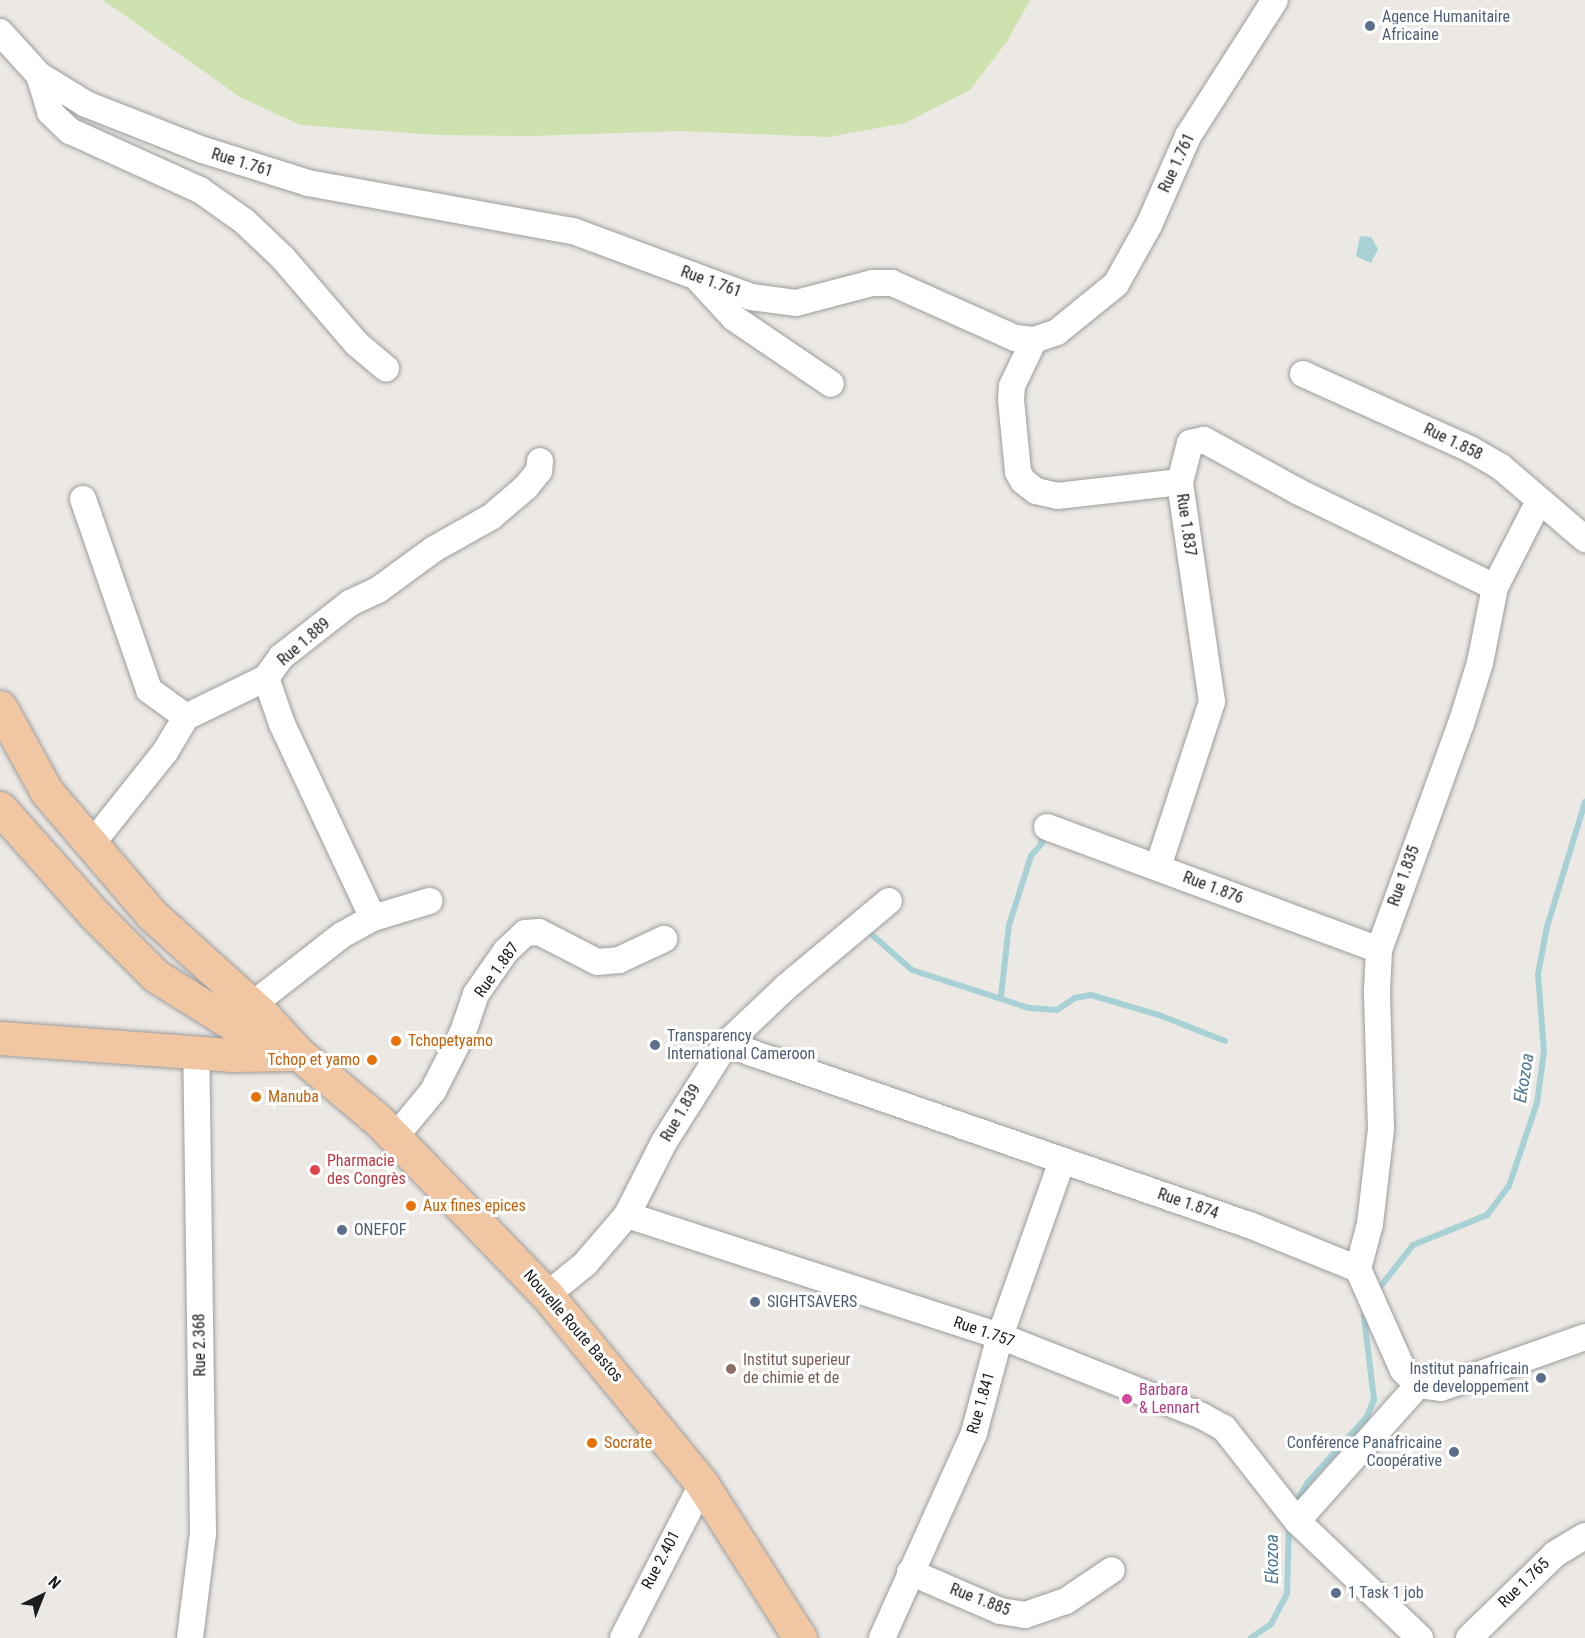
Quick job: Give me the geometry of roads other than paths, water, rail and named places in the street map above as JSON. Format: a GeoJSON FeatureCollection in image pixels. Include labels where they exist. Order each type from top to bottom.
{"type":"FeatureCollection","features":[{"type":"Feature","properties":{"kind":"main road"},"geometry":{"type":"LineString","coordinates":[[0,766],[4,717]]}},
{"type":"Feature","properties":{"kind":"main road"},"geometry":{"type":"LineString","coordinates":[[4,717],[47,792],[90,846],[152,915],[252,1005],[299,1054]]}},
{"type":"Feature","properties":{"kind":"main road"},"geometry":{"type":"LineString","coordinates":[[0,808],[95,915],[156,976],[234,1025],[299,1054]]}},
{"type":"Feature","properties":{"kind":"main road"},"geometry":{"type":"LineString","coordinates":[[0,1038],[196,1052],[299,1054]]}},
{"type":"Feature","properties":{"kind":"main road","name":"Nouvelle Route Bastos"},"geometry":{"type":"LineString","coordinates":[[299,1054],[395,1137],[547,1295],[702,1484],[800,1638]]}},
{"type":"Feature","properties":{"kind":"street","name":"Rue 1.761"},"geometry":{"type":"LineString","coordinates":[[0,32],[39,75],[96,108],[203,150],[308,183],[573,231],[751,297],[796,303],[872,283],[891,283],[1015,338],[1034,340],[1057,332],[1116,284],[1149,225],[1188,136],[1275,0]]}},
{"type":"Feature","properties":{"kind":"street"},"geometry":{"type":"LineString","coordinates":[[39,75],[50,112],[70,131],[200,190],[244,221],[283,258],[357,344],[386,368]]}},
{"type":"Feature","properties":{"kind":"street"},"geometry":{"type":"LineString","coordinates":[[697,278],[734,318],[831,384]]}},
{"type":"Feature","properties":{"kind":"street"},"geometry":{"type":"LineString","coordinates":[[1034,340],[1012,386],[1011,400],[1017,472],[1023,481],[1036,491],[1058,496],[1180,482]]}},
{"type":"Feature","properties":{"kind":"street","name":"Rue 1.858"},"geometry":{"type":"LineString","coordinates":[[1303,374],[1470,449],[1501,467],[1585,539]]}},
{"type":"Feature","properties":{"kind":"street","name":"Rue 1.837"},"geometry":{"type":"LineString","coordinates":[[1158,867],[1212,702],[1180,482],[1190,443],[1204,440],[1297,492],[1495,587]]}},
{"type":"Feature","properties":{"kind":"street","name":"Rue 1.889"},"geometry":{"type":"LineString","coordinates":[[186,717],[266,678],[281,657],[351,603],[378,590],[434,549],[490,517],[526,487],[539,471],[540,462]]}},
{"type":"Feature","properties":{"kind":"street"},"geometry":{"type":"LineString","coordinates":[[82,499],[149,690],[186,717],[165,752],[90,846]]}},
{"type":"Feature","properties":{"kind":"street","name":"Rue 1.835"},"geometry":{"type":"LineString","coordinates":[[1358,1269],[1370,1224],[1382,1130],[1377,991],[1379,950],[1471,694],[1495,587],[1539,501]]}},
{"type":"Feature","properties":{"kind":"street"},"geometry":{"type":"LineString","coordinates":[[266,678],[282,724],[373,918]]}},
{"type":"Feature","properties":{"kind":"street","name":"Rue 1.876"},"geometry":{"type":"LineString","coordinates":[[1047,827],[1379,950]]}},
{"type":"Feature","properties":{"kind":"street"},"geometry":{"type":"LineString","coordinates":[[252,1005],[315,954],[373,918],[429,901]]}},
{"type":"Feature","properties":{"kind":"street","name":"Rue 1.839"},"geometry":{"type":"LineString","coordinates":[[547,1295],[585,1264],[627,1215],[664,1142],[726,1044],[763,1007],[890,901]]}},
{"type":"Feature","properties":{"kind":"street","name":"Rue 1.887"},"geometry":{"type":"LineString","coordinates":[[395,1137],[433,1091],[463,1032],[476,994],[506,951],[525,933],[539,932],[597,962],[619,960],[663,939]]}},
{"type":"Feature","properties":{"kind":"street","name":"Rue 1.874"},"geometry":{"type":"LineString","coordinates":[[726,1044],[1252,1226],[1358,1269]]}},
{"type":"Feature","properties":{"kind":"street","name":"Rue 2.368"},"geometry":{"type":"LineString","coordinates":[[190,1638],[202,1534],[196,1052]]}},
{"type":"Feature","properties":{"kind":"street","name":"Rue 1.841"},"geometry":{"type":"LineString","coordinates":[[882,1638],[974,1433],[1000,1336],[1062,1161]]}},
{"type":"Feature","properties":{"kind":"street","name":"Rue 1.757"},"geometry":{"type":"LineString","coordinates":[[627,1215],[1000,1336],[1192,1412],[1224,1428],[1297,1521],[1420,1638]]}},
{"type":"Feature","properties":{"kind":"street"},"geometry":{"type":"LineString","coordinates":[[1358,1269],[1403,1370],[1418,1385],[1441,1388],[1585,1337]]}},
{"type":"Feature","properties":{"kind":"street"},"geometry":{"type":"LineString","coordinates":[[1297,1521],[1418,1385]]}},
{"type":"Feature","properties":{"kind":"street","name":"Rue 2.401"},"geometry":{"type":"LineString","coordinates":[[622,1638],[702,1484]]}},
{"type":"Feature","properties":{"kind":"street","name":"Rue 1.765"},"geometry":{"type":"LineString","coordinates":[[1469,1638],[1555,1554],[1585,1536]]}},
{"type":"Feature","properties":{"kind":"street","name":"Rue 1.885"},"geometry":{"type":"LineString","coordinates":[[910,1572],[1000,1611],[1025,1615],[1066,1601],[1112,1569]]}},
{"type":"Feature","properties":{"kind":"water"},"geometry":{"type":"Polygon","coordinates":[[[1360,236],[1371,237],[1378,249],[1371,263],[1356,256],[1360,236]]]}},
{"type":"Feature","properties":{"kind":"waterway","name":"Ekozoa"},"geometry":{"type":"LineString","coordinates":[[1377,1291],[1413,1245],[1487,1215],[1509,1186],[1537,1103],[1544,1051],[1538,974],[1547,927],[1585,802]]}},
{"type":"Feature","properties":{"kind":"waterway"},"geometry":{"type":"LineString","coordinates":[[1001,996],[1009,925],[1031,856],[1042,843],[1040,831]]}},
{"type":"Feature","properties":{"kind":"waterway"},"geometry":{"type":"LineString","coordinates":[[870,933],[912,970],[1029,1008],[1057,1010],[1075,998],[1091,995],[1159,1015],[1225,1041]]}},
{"type":"Feature","properties":{"kind":"waterway","name":"Ekozoa"},"geometry":{"type":"LineString","coordinates":[[1294,1506],[1308,1482],[1366,1418],[1374,1400],[1364,1316]]}},
{"type":"Feature","properties":{"kind":"waterway","name":"Ekozoa"},"geometry":{"type":"LineString","coordinates":[[1251,1638],[1271,1624],[1287,1594],[1289,1521]]}},
{"type":"Feature","properties":{"kind":"place","name":"Agence Humanitaire Africaine"},"geometry":{"type":"Point","coordinates":[1370,26]}},
{"type":"Feature","properties":{"kind":"place","name":"Tchopetyamo"},"geometry":{"type":"Point","coordinates":[396,1041]}},
{"type":"Feature","properties":{"kind":"place","name":"Transparency International Cameroon"},"geometry":{"type":"Point","coordinates":[655,1045]}},
{"type":"Feature","properties":{"kind":"place","name":"Tchop et yamo"},"geometry":{"type":"Point","coordinates":[372,1060]}},
{"type":"Feature","properties":{"kind":"place","name":"Manuba"},"geometry":{"type":"Point","coordinates":[256,1097]}},
{"type":"Feature","properties":{"kind":"place","name":"Pharmacie des Congrès"},"geometry":{"type":"Point","coordinates":[315,1170]}},
{"type":"Feature","properties":{"kind":"place","name":"Aux fines epices"},"geometry":{"type":"Point","coordinates":[411,1206]}},
{"type":"Feature","properties":{"kind":"place","name":"ONEFOF"},"geometry":{"type":"Point","coordinates":[342,1230]}},
{"type":"Feature","properties":{"kind":"place","name":"SIGHTSAVERS"},"geometry":{"type":"Point","coordinates":[755,1302]}},
{"type":"Feature","properties":{"kind":"place","name":"Institut superieur de chimie et de"},"geometry":{"type":"Point","coordinates":[731,1369]}},
{"type":"Feature","properties":{"kind":"place","name":"Institut panafricain de developpement"},"geometry":{"type":"Point","coordinates":[1541,1378]}},
{"type":"Feature","properties":{"kind":"place","name":"Barbara & Lennart"},"geometry":{"type":"Point","coordinates":[1127,1399]}},
{"type":"Feature","properties":{"kind":"place","name":"Socrate"},"geometry":{"type":"Point","coordinates":[592,1443]}},
{"type":"Feature","properties":{"kind":"place","name":"Conférence Panafricaine Coopérative"},"geometry":{"type":"Point","coordinates":[1454,1452]}},
{"type":"Feature","properties":{"kind":"place","name":"1 Task 1 job"},"geometry":{"type":"Point","coordinates":[1336,1593]}}]}
